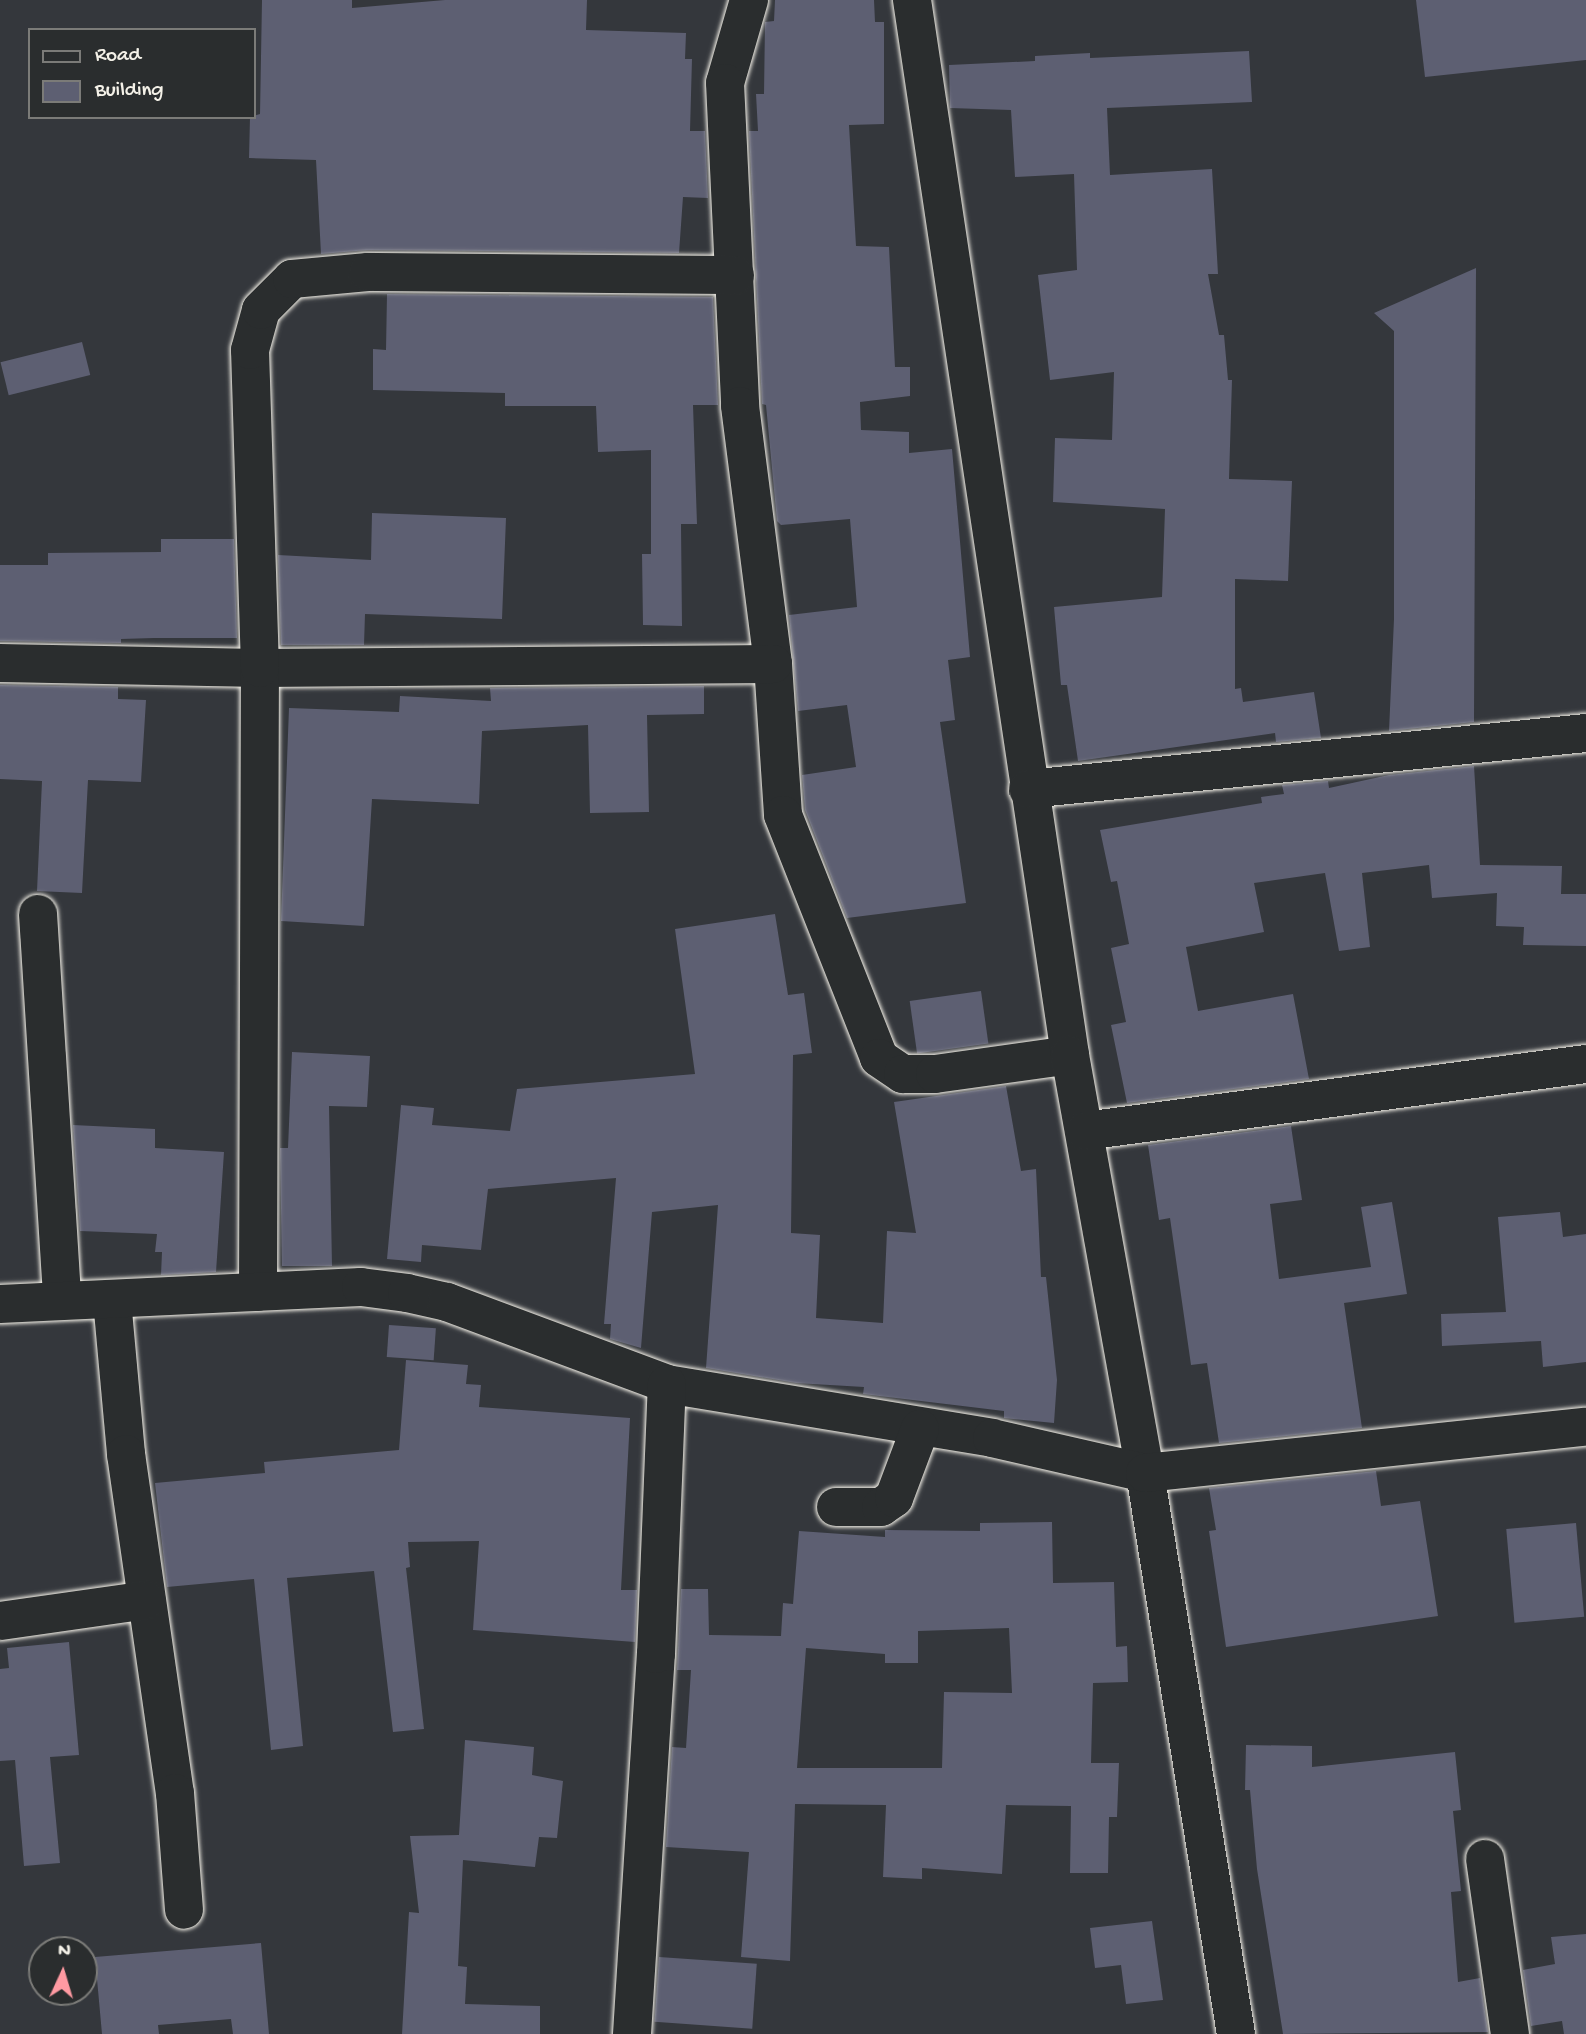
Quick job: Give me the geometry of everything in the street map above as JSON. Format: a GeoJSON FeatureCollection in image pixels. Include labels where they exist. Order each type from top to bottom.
{"type":"FeatureCollection","features":[{"type":"Feature","properties":{"kind":"street"},"geometry":{"type":"LineString","coordinates":[[749,0],[724,82],[740,406],[773,664],[783,815],[879,1058],[903,1074],[935,1074],[1070,1055]]}},
{"type":"Feature","properties":{"kind":"street"},"geometry":{"type":"LineString","coordinates":[[912,0],[1028,789],[1070,1055],[1145,1473],[1236,2034]]}},
{"type":"Feature","properties":{"kind":"street"},"geometry":{"type":"LineString","coordinates":[[258,1292],[260,668],[250,350],[261,310],[292,279],[368,272],[735,275]]}},
{"type":"Feature","properties":{"kind":"street"},"geometry":{"type":"LineString","coordinates":[[0,663],[260,668],[773,664]]}},
{"type":"Feature","properties":{"kind":"street"},"geometry":{"type":"LineString","coordinates":[[1028,789],[1586,733]]}},
{"type":"Feature","properties":{"kind":"street"},"geometry":{"type":"LineString","coordinates":[[38,914],[62,1300]]}},
{"type":"Feature","properties":{"kind":"street"},"geometry":{"type":"LineString","coordinates":[[1085,1131],[1586,1064]]}},
{"type":"Feature","properties":{"kind":"street"},"geometry":{"type":"LineString","coordinates":[[0,1304],[361,1287],[447,1302],[667,1384],[920,1429],[992,1438],[1145,1473],[1586,1427]]}},
{"type":"Feature","properties":{"kind":"street"},"geometry":{"type":"LineString","coordinates":[[112,1300],[126,1454],[175,1793],[184,1910]]}},
{"type":"Feature","properties":{"kind":"street"},"geometry":{"type":"LineString","coordinates":[[632,2034],[656,1668],[667,1384]]}},
{"type":"Feature","properties":{"kind":"street"},"geometry":{"type":"LineString","coordinates":[[836,1507],[880,1507],[894,1498],[920,1429]]}},
{"type":"Feature","properties":{"kind":"street"},"geometry":{"type":"LineString","coordinates":[[0,1621],[147,1600]]}},
{"type":"Feature","properties":{"kind":"street"},"geometry":{"type":"LineString","coordinates":[[1485,1859],[1510,2034]]}},
{"type":"Feature","properties":{"kind":"building"},"geometry":{"type":"Polygon","coordinates":[[[262,0],[352,0],[352,8],[445,0],[587,0],[586,30],[686,33],[685,59],[692,59],[690,131],[705,131],[708,198],[683,197],[679,253],[368,250],[321,254],[316,160],[249,158],[250,119],[256,119],[256,115],[260,114],[262,0]]]}},
{"type":"Feature","properties":{"kind":"building"},"geometry":{"type":"Polygon","coordinates":[[[775,0],[874,0],[875,22],[884,22],[884,124],[849,125],[856,246],[889,247],[895,367],[910,367],[910,396],[860,402],[861,430],[909,432],[909,453],[952,449],[970,657],[948,660],[955,720],[940,722],[966,903],[847,918],[805,810],[802,775],[856,767],[847,705],[798,711],[789,615],[857,607],[850,519],[781,525],[777,521],[766,405],[762,404],[749,131],[758,131],[756,94],[764,94],[765,22],[774,21],[775,0]]]}},
{"type":"Feature","properties":{"kind":"building"},"geometry":{"type":"Polygon","coordinates":[[[1416,0],[1586,0],[1586,60],[1425,77],[1416,0]]]}},
{"type":"Feature","properties":{"kind":"building"},"geometry":{"type":"Polygon","coordinates":[[[1249,51],[1252,102],[1107,108],[1110,175],[1212,169],[1218,274],[1208,274],[1219,335],[1224,335],[1228,380],[1232,380],[1229,479],[1292,481],[1288,581],[1235,579],[1235,689],[1241,688],[1243,702],[1314,692],[1321,738],[1276,742],[1275,733],[1078,761],[1067,685],[1061,685],[1054,607],[1162,597],[1165,509],[1053,502],[1055,438],[1112,440],[1114,372],[1050,380],[1038,275],[1077,270],[1074,174],[1015,177],[1011,110],[950,108],[949,65],[1035,61],[1035,56],[1090,53],[1090,58],[1249,51]]]}},
{"type":"Feature","properties":{"kind":"building"},"geometry":{"type":"Polygon","coordinates":[[[1476,268],[1474,722],[1389,731],[1394,619],[1394,331],[1374,313],[1476,268]]]}},
{"type":"Feature","properties":{"kind":"building"},"geometry":{"type":"Polygon","coordinates":[[[387,294],[713,297],[718,405],[693,405],[697,524],[681,524],[682,626],[643,625],[642,554],[651,554],[651,450],[598,452],[596,406],[505,406],[505,393],[373,390],[373,349],[386,350],[387,294]]]}},
{"type":"Feature","properties":{"kind":"building"},"geometry":{"type":"Polygon","coordinates":[[[82,342],[90,375],[9,395],[0,362],[82,342]]]}},
{"type":"Feature","properties":{"kind":"building"},"geometry":{"type":"Polygon","coordinates":[[[372,513],[506,518],[502,619],[365,614],[364,645],[281,645],[278,555],[371,560],[372,513]]]}},
{"type":"Feature","properties":{"kind":"building"},"geometry":{"type":"Polygon","coordinates":[[[161,539],[234,539],[237,638],[121,639],[121,643],[0,641],[0,565],[48,565],[48,553],[161,552],[161,539]]]}},
{"type":"Feature","properties":{"kind":"building"},"geometry":{"type":"Polygon","coordinates":[[[0,685],[118,687],[118,699],[146,700],[141,782],[88,780],[82,893],[37,891],[42,781],[0,779],[0,685]]]}},
{"type":"Feature","properties":{"kind":"building"},"geometry":{"type":"Polygon","coordinates":[[[704,686],[704,714],[647,715],[649,812],[590,813],[588,725],[482,731],[479,804],[372,799],[364,926],[281,921],[289,708],[399,712],[400,696],[491,701],[490,688],[704,686]]]}},
{"type":"Feature","properties":{"kind":"building"},"geometry":{"type":"Polygon","coordinates":[[[1474,766],[1480,865],[1562,866],[1561,894],[1586,894],[1586,946],[1523,945],[1524,927],[1496,926],[1497,893],[1432,898],[1429,865],[1362,873],[1370,947],[1339,951],[1325,873],[1254,883],[1264,932],[1186,947],[1198,1011],[1293,994],[1309,1079],[1127,1103],[1111,1025],[1126,1022],[1111,948],[1129,944],[1117,881],[1111,882],[1100,830],[1262,803],[1261,797],[1284,794],[1282,785],[1328,781],[1329,788],[1389,775],[1474,766]]]}},
{"type":"Feature","properties":{"kind":"building"},"geometry":{"type":"Polygon","coordinates":[[[775,914],[788,995],[804,993],[812,1053],[793,1055],[791,1233],[820,1235],[816,1318],[883,1323],[887,1231],[916,1233],[894,1102],[1006,1086],[1021,1171],[1036,1169],[1041,1277],[1046,1277],[1057,1380],[1054,1423],[1004,1418],[1004,1411],[863,1394],[864,1387],[796,1383],[706,1368],[718,1205],[652,1212],[641,1348],[610,1339],[611,1324],[604,1324],[616,1178],[488,1189],[481,1250],[422,1245],[421,1262],[387,1259],[401,1105],[434,1108],[432,1125],[510,1131],[517,1089],[695,1074],[675,929],[775,914]]]}},
{"type":"Feature","properties":{"kind":"building"},"geometry":{"type":"Polygon","coordinates":[[[981,991],[988,1043],[917,1054],[910,1001],[981,991]]]}},
{"type":"Feature","properties":{"kind":"building"},"geometry":{"type":"Polygon","coordinates":[[[292,1052],[370,1056],[367,1107],[329,1106],[332,1266],[282,1266],[280,1148],[288,1148],[292,1052]]]}},
{"type":"Feature","properties":{"kind":"building"},"geometry":{"type":"Polygon","coordinates":[[[73,1125],[155,1129],[155,1148],[224,1152],[216,1272],[161,1275],[162,1252],[155,1252],[157,1234],[80,1231],[73,1125]]]}},
{"type":"Feature","properties":{"kind":"building"},"geometry":{"type":"Polygon","coordinates":[[[1291,1126],[1302,1200],[1270,1204],[1279,1279],[1371,1267],[1361,1207],[1392,1202],[1407,1294],[1344,1303],[1362,1428],[1219,1443],[1207,1363],[1191,1365],[1170,1218],[1159,1220],[1148,1145],[1291,1126]]]}},
{"type":"Feature","properties":{"kind":"building"},"geometry":{"type":"Polygon","coordinates":[[[1560,1212],[1563,1237],[1586,1234],[1586,1362],[1543,1367],[1541,1341],[1442,1346],[1441,1314],[1506,1312],[1498,1217],[1560,1212]]]}},
{"type":"Feature","properties":{"kind":"building"},"geometry":{"type":"Polygon","coordinates":[[[389,1325],[436,1328],[434,1360],[387,1357],[389,1325]]]}},
{"type":"Feature","properties":{"kind":"building"},"geometry":{"type":"Polygon","coordinates":[[[406,1360],[468,1365],[466,1384],[481,1385],[479,1407],[630,1418],[621,1590],[637,1590],[635,1642],[473,1630],[479,1541],[408,1542],[410,1567],[406,1568],[424,1729],[393,1732],[374,1571],[287,1578],[303,1746],[271,1750],[254,1579],[167,1587],[155,1483],[265,1473],[264,1462],[399,1450],[406,1360]]]}},
{"type":"Feature","properties":{"kind":"building"},"geometry":{"type":"Polygon","coordinates":[[[1376,1471],[1381,1506],[1420,1501],[1438,1616],[1226,1647],[1209,1531],[1216,1530],[1209,1488],[1376,1471]]]}},
{"type":"Feature","properties":{"kind":"building"},"geometry":{"type":"Polygon","coordinates":[[[1052,1522],[1053,1583],[1114,1582],[1116,1647],[1127,1646],[1128,1682],[1093,1683],[1091,1763],[1119,1763],[1117,1817],[1109,1817],[1108,1873],[1070,1873],[1071,1806],[1006,1805],[1002,1874],[922,1868],[922,1879],[883,1877],[886,1805],[795,1804],[790,1961],[741,1957],[749,1852],[666,1847],[672,1747],[686,1748],[691,1670],[677,1670],[681,1589],[708,1589],[709,1635],[781,1636],[783,1603],[793,1604],[799,1531],[885,1537],[885,1530],[980,1531],[980,1523],[1052,1522]],[[1009,1628],[918,1631],[918,1663],[885,1663],[885,1654],[806,1648],[797,1768],[942,1768],[944,1692],[1012,1693],[1009,1628]]]}},
{"type":"Feature","properties":{"kind":"building"},"geometry":{"type":"Polygon","coordinates":[[[1576,1523],[1584,1617],[1514,1623],[1506,1529],[1576,1523]]]}},
{"type":"Feature","properties":{"kind":"building"},"geometry":{"type":"Polygon","coordinates":[[[69,1642],[79,1755],[50,1757],[60,1863],[24,1866],[15,1760],[0,1761],[0,1669],[9,1668],[7,1648],[69,1642]]]}},
{"type":"Feature","properties":{"kind":"building"},"geometry":{"type":"Polygon","coordinates":[[[465,1740],[534,1747],[532,1775],[563,1781],[557,1838],[539,1837],[535,1867],[463,1860],[458,1966],[467,1967],[465,2004],[540,2006],[540,2034],[402,2034],[409,1912],[419,1913],[410,1836],[459,1835],[465,1740]]]}},
{"type":"Feature","properties":{"kind":"building"},"geometry":{"type":"Polygon","coordinates":[[[1246,1745],[1312,1746],[1312,1767],[1455,1752],[1461,1810],[1453,1811],[1461,1891],[1451,1892],[1458,1982],[1480,1978],[1488,2032],[1283,2034],[1257,1869],[1250,1790],[1245,1790],[1246,1745]]]}},
{"type":"Feature","properties":{"kind":"building"},"geometry":{"type":"Polygon","coordinates":[[[1152,1921],[1163,2000],[1126,2004],[1121,1965],[1095,1968],[1090,1928],[1152,1921]]]}},
{"type":"Feature","properties":{"kind":"building"},"geometry":{"type":"Polygon","coordinates":[[[1586,1934],[1586,2034],[1564,2034],[1562,2021],[1531,2026],[1523,1970],[1555,1964],[1551,1937],[1586,1934]]]}},
{"type":"Feature","properties":{"kind":"building"},"geometry":{"type":"Polygon","coordinates":[[[261,1943],[269,2034],[233,2034],[231,2019],[158,2025],[159,2034],[102,2034],[98,1957],[261,1943]]]}},
{"type":"Feature","properties":{"kind":"building"},"geometry":{"type":"Polygon","coordinates":[[[659,1957],[757,1964],[752,2029],[654,2022],[659,1957]]]}}]}
